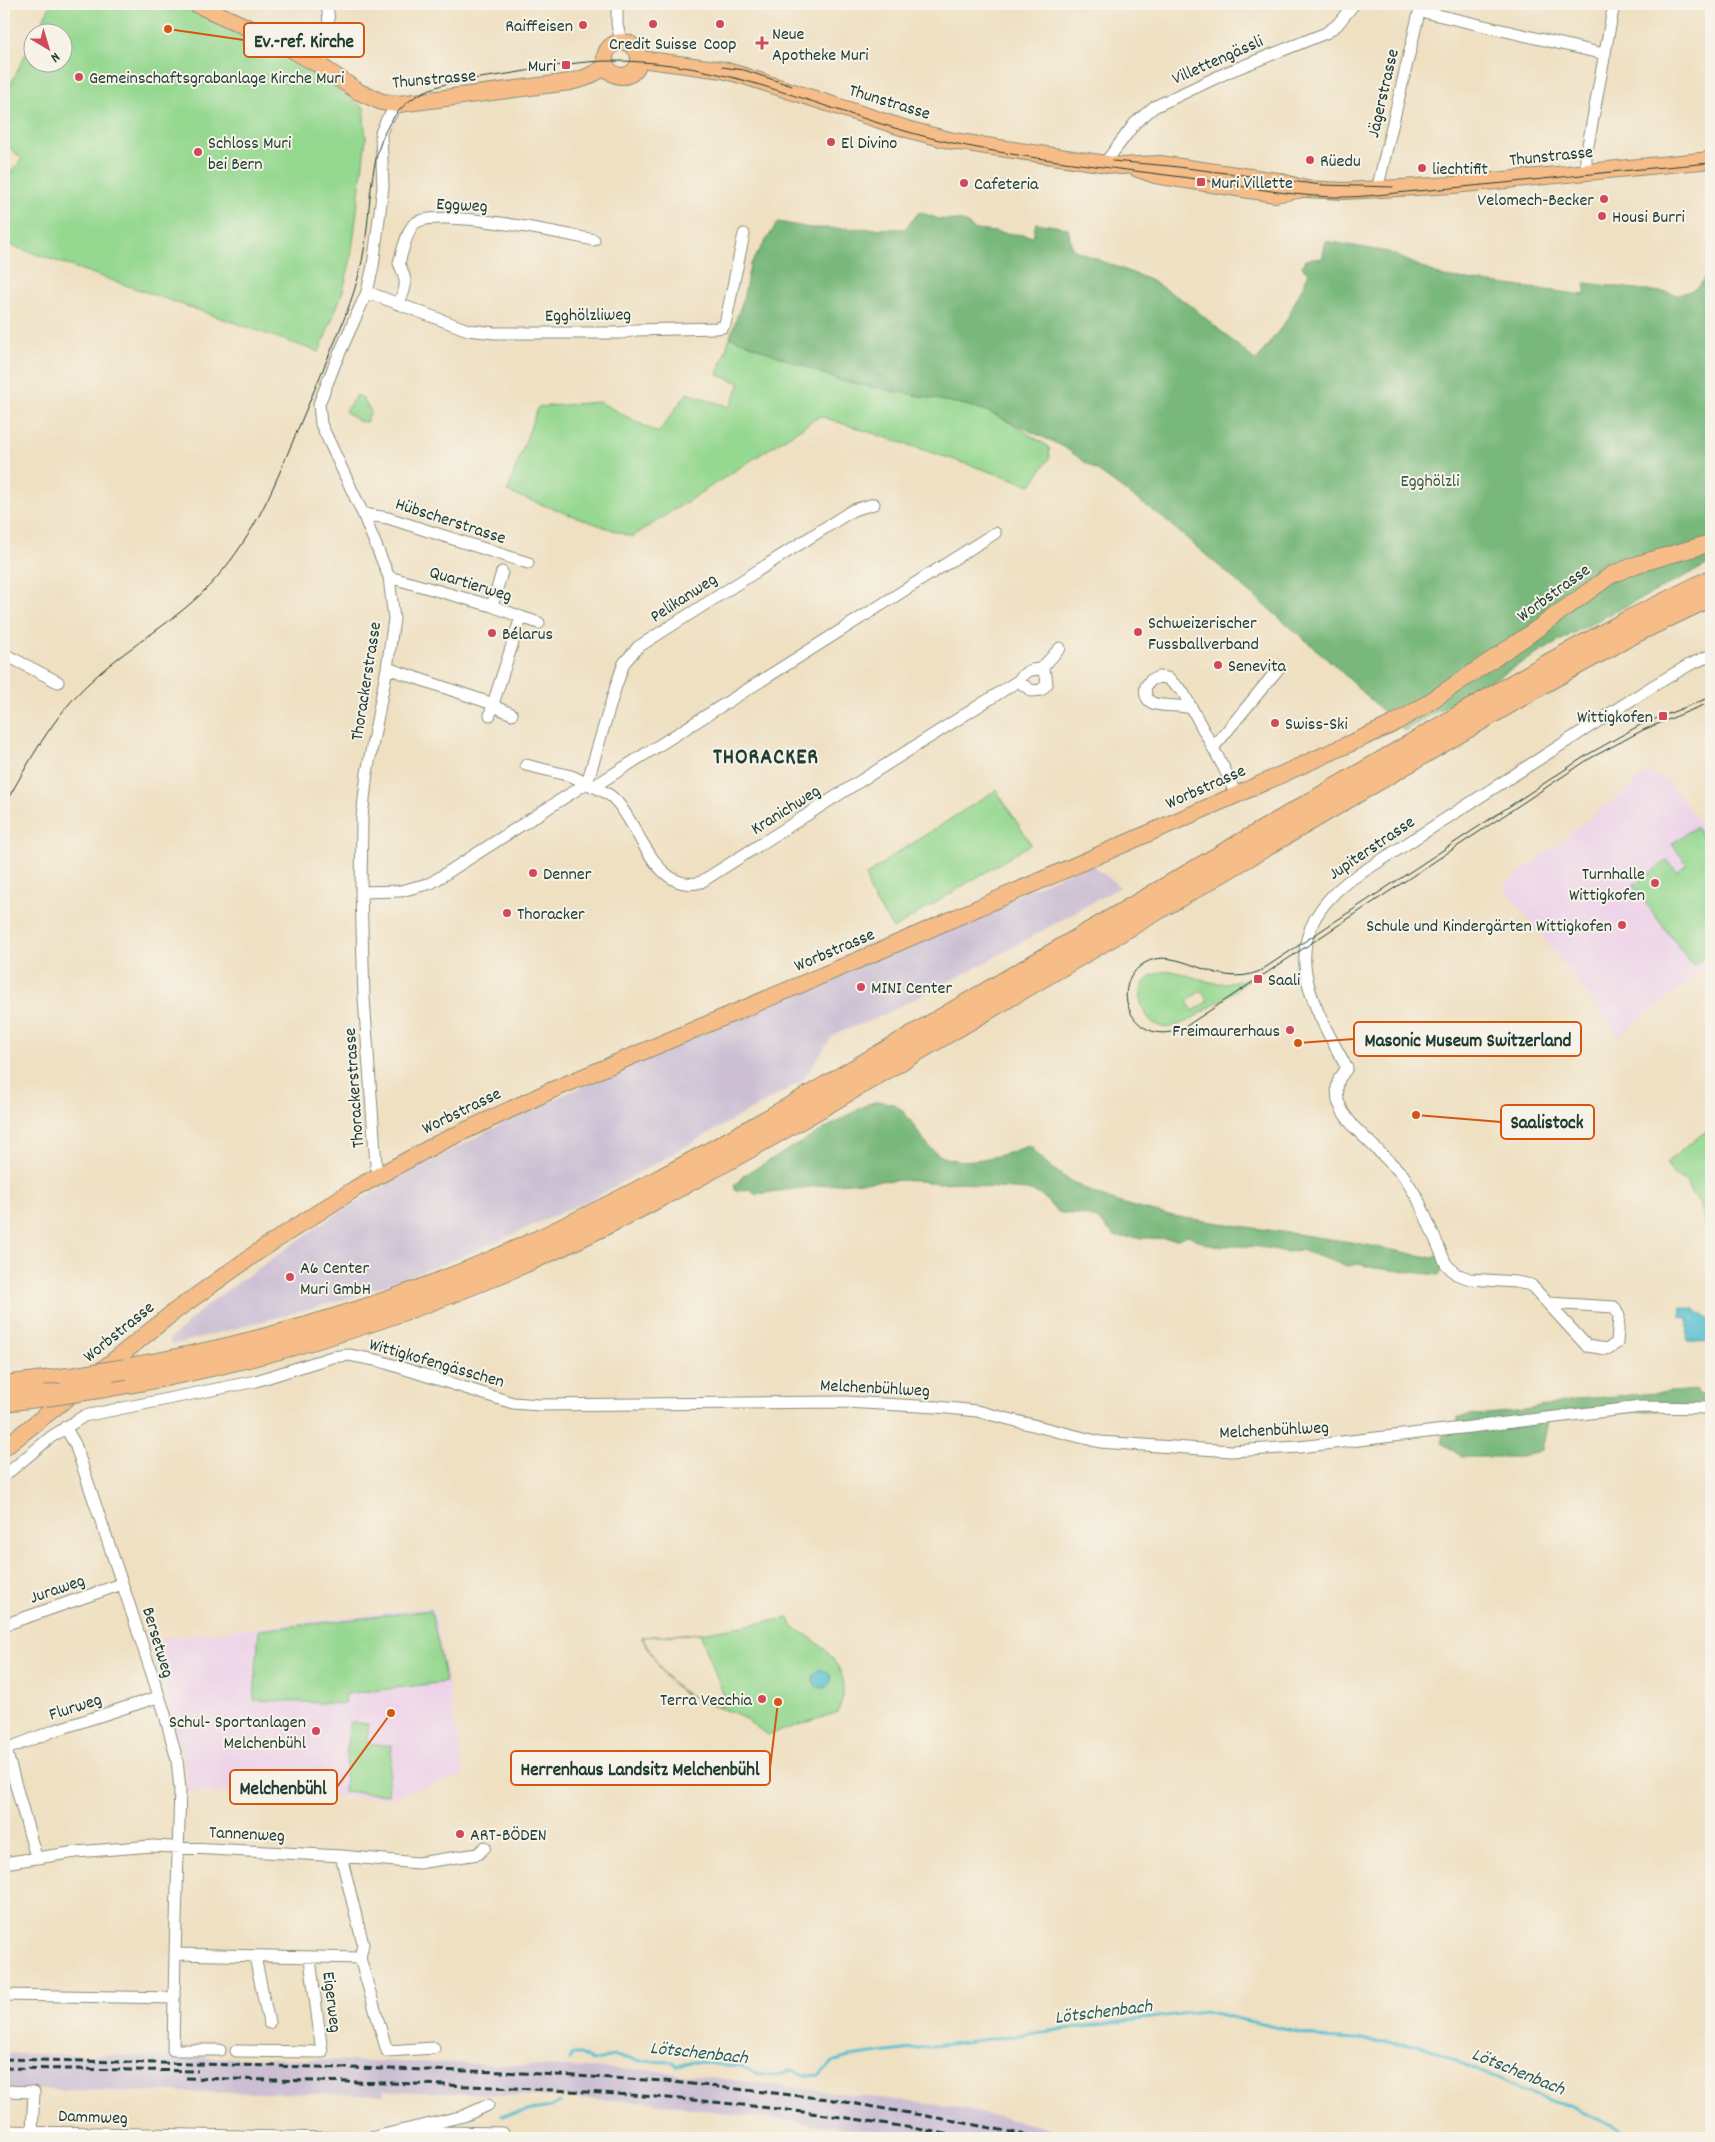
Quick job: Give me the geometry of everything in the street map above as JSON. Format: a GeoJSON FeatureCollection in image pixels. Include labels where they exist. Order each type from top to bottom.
{"type":"FeatureCollection","features":[{"type":"Feature","properties":{"kind":"highway"},"geometry":{"type":"LineString","coordinates":[[4,1386],[125,1369],[246,1343],[358,1311],[474,1268],[592,1215],[695,1162],[801,1102],[1545,666],[1635,617],[1711,580]]}},
{"type":"Feature","properties":{"kind":"highway"},"geometry":{"type":"LineString","coordinates":[[4,1401],[105,1387],[242,1359],[363,1325],[486,1279],[592,1231],[682,1185],[801,1118],[1552,678],[1648,626],[1711,596]]}},
{"type":"Feature","properties":{"kind":"main road","name":"Thunstrasse"},"geometry":{"type":"LineString","coordinates":[[196,4],[273,39],[319,65],[370,98],[399,104],[570,82],[585,78],[606,67]]}},
{"type":"Feature","properties":{"kind":"main road"},"geometry":{"type":"LineString","coordinates":[[620,42],[633,45],[640,59],[636,69],[629,75],[614,75],[606,67],[605,58],[608,48],[620,42]]}},
{"type":"Feature","properties":{"kind":"main road","name":"Thunstrasse"},"geometry":{"type":"LineString","coordinates":[[640,59],[737,74],[910,130],[952,141],[1132,166],[1160,164],[1278,181],[1305,189],[1344,191],[1454,185],[1711,160]]}},
{"type":"Feature","properties":{"kind":"main road","name":"Worbstrasse"},"geometry":{"type":"LineString","coordinates":[[4,1448],[213,1283],[279,1238],[379,1175],[492,1116],[716,1022],[1236,795],[1401,719],[1527,636],[1611,575],[1638,564],[1711,542]]}},
{"type":"Feature","properties":{"kind":"street"},"geometry":{"type":"LineString","coordinates":[[319,65],[329,43],[330,33],[327,4]]}},
{"type":"Feature","properties":{"kind":"street"},"geometry":{"type":"LineString","coordinates":[[617,4],[617,24],[620,42]]}},
{"type":"Feature","properties":{"kind":"street","name":"Villettengässli"},"geometry":{"type":"LineString","coordinates":[[1105,163],[1135,123],[1154,107],[1228,72],[1326,33],[1346,15],[1354,4]]}},
{"type":"Feature","properties":{"kind":"street"},"geometry":{"type":"LineString","coordinates":[[1586,172],[1586,156],[1614,4]]}},
{"type":"Feature","properties":{"kind":"street"},"geometry":{"type":"LineString","coordinates":[[1420,7],[1604,54]]}},
{"type":"Feature","properties":{"kind":"street","name":"Jägerstrasse"},"geometry":{"type":"LineString","coordinates":[[1377,190],[1420,7]]}},
{"type":"Feature","properties":{"kind":"street","name":"Thorackerstrasse"},"geometry":{"type":"LineString","coordinates":[[379,1175],[376,1165],[364,998],[361,892],[364,795],[394,619],[389,578],[363,514],[327,437],[319,415],[319,404],[367,292],[373,266],[384,187],[380,133],[387,119],[399,104]]}},
{"type":"Feature","properties":{"kind":"street","name":"Eggweg"},"geometry":{"type":"LineString","coordinates":[[398,304],[405,291],[406,279],[399,263],[409,232],[414,224],[420,220],[440,218],[480,221],[538,228],[594,240]]}},
{"type":"Feature","properties":{"kind":"street","name":"Egghölzliweg"},"geometry":{"type":"LineString","coordinates":[[367,292],[456,327],[483,332],[621,333],[636,330],[723,326],[744,234]]}},
{"type":"Feature","properties":{"kind":"street","name":"Pelikanweg"},"geometry":{"type":"LineString","coordinates":[[590,785],[624,663],[638,647],[854,510],[874,504]]}},
{"type":"Feature","properties":{"kind":"street","name":"Hübscherstrasse"},"geometry":{"type":"LineString","coordinates":[[363,514],[388,518],[528,563]]}},
{"type":"Feature","properties":{"kind":"street"},"geometry":{"type":"LineString","coordinates":[[361,892],[401,892],[431,883],[996,532]]}},
{"type":"Feature","properties":{"kind":"street"},"geometry":{"type":"LineString","coordinates":[[492,606],[502,572]]}},
{"type":"Feature","properties":{"kind":"street","name":"Quartierweg"},"geometry":{"type":"LineString","coordinates":[[389,578],[492,606],[521,617],[492,710]]}},
{"type":"Feature","properties":{"kind":"street"},"geometry":{"type":"LineString","coordinates":[[521,617],[539,623]]}},
{"type":"Feature","properties":{"kind":"street"},"geometry":{"type":"LineString","coordinates":[[1018,681],[1032,692],[1042,690],[1047,684],[1046,676],[1041,669],[1060,648]]}},
{"type":"Feature","properties":{"kind":"street"},"geometry":{"type":"LineString","coordinates":[[4,654],[58,682]]}},
{"type":"Feature","properties":{"kind":"street","name":"Jupiterstrasse"},"geometry":{"type":"LineString","coordinates":[[1548,1303],[1614,1307],[1619,1316],[1617,1343],[1607,1348],[1587,1346],[1531,1285],[1516,1282],[1470,1280],[1456,1274],[1446,1264],[1418,1199],[1403,1175],[1346,1117],[1338,1101],[1336,1088],[1339,1079],[1347,1068],[1322,1021],[1308,984],[1305,951],[1309,932],[1323,904],[1347,882],[1653,686],[1689,665],[1711,655]]}},
{"type":"Feature","properties":{"kind":"street"},"geometry":{"type":"LineString","coordinates":[[387,668],[492,710],[498,708],[512,714]]}},
{"type":"Feature","properties":{"kind":"street"},"geometry":{"type":"LineString","coordinates":[[1213,748],[1279,668]]}},
{"type":"Feature","properties":{"kind":"street","name":"Kranichweg"},"geometry":{"type":"LineString","coordinates":[[526,765],[571,776],[616,800],[667,877],[681,884],[694,884],[707,879],[1018,681],[1032,669],[1041,669]]}},
{"type":"Feature","properties":{"kind":"street"},"geometry":{"type":"LineString","coordinates":[[1190,708],[1213,748],[1236,795]]}},
{"type":"Feature","properties":{"kind":"street","name":"Wittigkofengässchen"},"geometry":{"type":"LineString","coordinates":[[65,1427],[84,1416],[256,1381],[332,1357],[349,1355],[380,1361],[514,1403],[539,1405],[810,1402]]}},
{"type":"Feature","properties":{"kind":"street","name":"Melchenbühlweg"},"geometry":{"type":"LineString","coordinates":[[810,1402],[845,1402],[977,1411],[1100,1442],[1231,1451],[1298,1447],[1641,1407],[1711,1408]]}},
{"type":"Feature","properties":{"kind":"street"},"geometry":{"type":"LineString","coordinates":[[4,1476],[65,1427]]}},
{"type":"Feature","properties":{"kind":"street","name":"Bersetweg"},"geometry":{"type":"LineString","coordinates":[[65,1427],[74,1444],[122,1584],[171,1736],[179,1774],[179,1847],[175,1954]]}},
{"type":"Feature","properties":{"kind":"street","name":"Juraweg"},"geometry":{"type":"LineString","coordinates":[[4,1625],[122,1584]]}},
{"type":"Feature","properties":{"kind":"street","name":"Flurweg"},"geometry":{"type":"LineString","coordinates":[[4,1747],[158,1696]]}},
{"type":"Feature","properties":{"kind":"street"},"geometry":{"type":"LineString","coordinates":[[4,1747],[36,1857]]}},
{"type":"Feature","properties":{"kind":"street","name":"Tannenweg"},"geometry":{"type":"LineString","coordinates":[[4,1863],[36,1857],[127,1847],[179,1847],[341,1856],[418,1863],[478,1854],[485,1847]]}},
{"type":"Feature","properties":{"kind":"street","name":"Eigerweg"},"geometry":{"type":"LineString","coordinates":[[341,1856],[363,1944],[360,1958],[387,2051],[434,2048]]}},
{"type":"Feature","properties":{"kind":"street"},"geometry":{"type":"LineString","coordinates":[[175,1954],[173,2050],[220,2050]]}},
{"type":"Feature","properties":{"kind":"street","name":"Eigerweg"},"geometry":{"type":"LineString","coordinates":[[175,1954],[360,1958]]}},
{"type":"Feature","properties":{"kind":"street"},"geometry":{"type":"LineString","coordinates":[[255,1957],[269,2023]]}},
{"type":"Feature","properties":{"kind":"street","name":"Eigerweg"},"geometry":{"type":"LineString","coordinates":[[236,2051],[322,2052],[310,1958]]}},
{"type":"Feature","properties":{"kind":"street"},"geometry":{"type":"LineString","coordinates":[[4,1995],[174,1998]]}},
{"type":"Feature","properties":{"kind":"street"},"geometry":{"type":"LineString","coordinates":[[4,2091],[34,2092],[32,2132]]}},
{"type":"Feature","properties":{"kind":"street"},"geometry":{"type":"LineString","coordinates":[[368,2138],[464,2116],[488,2105]]}},
{"type":"Feature","properties":{"kind":"street","name":"Dammweg"},"geometry":{"type":"LineString","coordinates":[[4,2131],[210,2137],[331,2138]]}},
{"type":"Feature","properties":{"kind":"street"},"geometry":{"type":"LineString","coordinates":[[410,2138],[442,2132],[503,2133]]}},
{"type":"Feature","properties":{"kind":"shaded area","name":"Schule und Kindergärten Wittigkofen"},"geometry":{"type":"Polygon","coordinates":[[[1648,773],[1660,776],[1669,783],[1711,837],[1711,965],[1619,1036],[1503,886],[1648,773]]]}},
{"type":"Feature","properties":{"kind":"shaded area"},"geometry":{"type":"Polygon","coordinates":[[[1090,863],[1120,887],[983,964],[875,1019],[837,1033],[832,1037],[802,1081],[594,1198],[469,1254],[349,1298],[172,1345],[169,1340],[209,1303],[336,1214],[389,1183],[521,1114],[1090,863]]]}},
{"type":"Feature","properties":{"kind":"shaded area","name":"Schul- Sportanlagen Melchenbühl"},"geometry":{"type":"Polygon","coordinates":[[[434,1607],[464,1775],[390,1798],[187,1792],[187,1773],[149,1640],[434,1607]]]}},
{"type":"Feature","properties":{"kind":"shaded area"},"geometry":{"type":"Polygon","coordinates":[[[4,2053],[453,2063],[650,2070],[955,2107],[1090,2138],[907,2138],[879,2132],[649,2102],[538,2096],[384,2091],[384,2095],[4,2089],[4,2053]]]}},
{"type":"Feature","properties":{"kind":"green space"},"geometry":{"type":"Polygon","coordinates":[[[51,4],[171,4],[204,14],[302,64],[365,109],[366,138],[351,259],[342,294],[319,352],[4,243],[4,180],[22,159],[4,143],[4,98],[22,61],[22,72],[72,72],[72,22],[42,22],[51,4]]]}},
{"type":"Feature","properties":{"kind":"green space","name":"Egghölzli"},"geometry":{"type":"Polygon","coordinates":[[[919,212],[939,219],[963,221],[976,230],[1033,236],[1036,223],[1068,228],[1072,249],[1150,280],[1189,304],[1256,361],[1286,321],[1309,273],[1302,267],[1304,261],[1313,258],[1322,259],[1326,241],[1388,252],[1444,277],[1585,295],[1585,283],[1678,294],[1685,293],[1699,286],[1711,267],[1711,563],[1577,631],[1404,731],[1332,663],[1163,518],[1064,447],[987,411],[966,405],[842,381],[730,337],[743,300],[750,265],[778,222],[810,228],[905,229],[919,212]]]}},
{"type":"Feature","properties":{"kind":"green space"},"geometry":{"type":"Polygon","coordinates":[[[730,337],[842,381],[966,405],[987,411],[1046,445],[1049,448],[1050,457],[1031,485],[820,416],[632,537],[507,492],[538,407],[599,402],[658,433],[687,393],[730,407],[740,383],[718,375],[730,337]]]}},
{"type":"Feature","properties":{"kind":"green space"},"geometry":{"type":"Polygon","coordinates":[[[357,395],[361,397],[371,411],[366,422],[358,421],[345,411],[357,395]]]}},
{"type":"Feature","properties":{"kind":"green space"},"geometry":{"type":"Polygon","coordinates":[[[996,790],[1031,844],[893,929],[870,893],[866,876],[894,855],[996,790]]]}},
{"type":"Feature","properties":{"kind":"green space"},"geometry":{"type":"Polygon","coordinates":[[[1695,827],[1711,848],[1711,952],[1693,966],[1633,886],[1667,860],[1677,872],[1687,864],[1672,844],[1695,827]]]}},
{"type":"Feature","properties":{"kind":"green space"},"geometry":{"type":"Polygon","coordinates":[[[1172,971],[1221,983],[1241,981],[1254,977],[1190,1019],[1172,1027],[1162,1027],[1154,1023],[1147,1016],[1143,1008],[1141,989],[1145,981],[1153,975],[1172,971]],[[1201,991],[1187,1001],[1193,1011],[1208,1001],[1201,991]]]}},
{"type":"Feature","properties":{"kind":"green space"},"geometry":{"type":"Polygon","coordinates":[[[879,1101],[894,1104],[901,1109],[929,1146],[943,1157],[967,1161],[995,1157],[1030,1145],[1061,1175],[1080,1186],[1120,1203],[1185,1218],[1351,1242],[1433,1258],[1440,1255],[1444,1265],[1439,1275],[1374,1268],[1359,1264],[1347,1266],[1300,1250],[1286,1252],[1263,1247],[1208,1245],[1188,1235],[1178,1239],[1116,1237],[1096,1218],[1086,1215],[1060,1213],[1042,1195],[1027,1190],[984,1187],[963,1182],[875,1181],[824,1185],[756,1194],[750,1189],[736,1191],[734,1186],[744,1175],[868,1104],[879,1101]]]}},
{"type":"Feature","properties":{"kind":"green space"},"geometry":{"type":"Polygon","coordinates":[[[1711,1130],[1711,1229],[1707,1228],[1700,1204],[1690,1192],[1687,1181],[1675,1177],[1666,1163],[1702,1134],[1711,1130]]]}},
{"type":"Feature","properties":{"kind":"green space"},"geometry":{"type":"Polygon","coordinates":[[[1697,1390],[1698,1394],[1711,1394],[1711,1407],[1549,1417],[1542,1450],[1523,1457],[1462,1457],[1442,1443],[1444,1435],[1457,1431],[1458,1417],[1525,1410],[1578,1399],[1697,1390]]]}},
{"type":"Feature","properties":{"kind":"green space"},"geometry":{"type":"Polygon","coordinates":[[[431,1610],[446,1682],[346,1694],[344,1704],[254,1700],[259,1630],[431,1610]]]}},
{"type":"Feature","properties":{"kind":"green space"},"geometry":{"type":"Polygon","coordinates":[[[789,1618],[793,1628],[810,1637],[826,1650],[838,1667],[844,1685],[839,1712],[768,1735],[737,1714],[702,1702],[681,1692],[671,1682],[679,1689],[701,1701],[717,1707],[727,1704],[700,1633],[789,1618]]]}},
{"type":"Feature","properties":{"kind":"green space"},"geometry":{"type":"Polygon","coordinates":[[[700,1633],[642,1637],[664,1674],[671,1682],[665,1676],[641,1637],[700,1633]]]}},
{"type":"Feature","properties":{"kind":"green space"},"geometry":{"type":"Polygon","coordinates":[[[349,1722],[368,1724],[367,1743],[392,1746],[388,1795],[344,1791],[349,1722]]]}},
{"type":"Feature","properties":{"kind":"water"},"geometry":{"type":"Polygon","coordinates":[[[1681,1307],[1695,1309],[1695,1311],[1708,1320],[1711,1327],[1711,1342],[1687,1341],[1688,1318],[1680,1317],[1681,1307]]]}},
{"type":"Feature","properties":{"kind":"water"},"geometry":{"type":"Polygon","coordinates":[[[822,1670],[828,1673],[831,1679],[828,1685],[822,1688],[816,1685],[813,1679],[816,1673],[822,1670]]]}},
{"type":"Feature","properties":{"kind":"waterway","name":"Lötschenbach"},"geometry":{"type":"LineString","coordinates":[[570,2060],[572,2054],[581,2054],[592,2061],[614,2056],[642,2061],[673,2062],[677,2066],[689,2062],[739,2066],[769,2076],[792,2070],[807,2076],[820,2075],[832,2062],[849,2057],[1204,2011],[1323,2038],[1417,2044],[1522,2090],[1569,2106],[1637,2138]]}},
{"type":"Feature","properties":{"kind":"waterway","name":"Lötschenbach"},"geometry":{"type":"LineString","coordinates":[[502,2115],[551,2107],[560,2102]]}},
{"type":"Feature","properties":{"kind":"tram line"},"geometry":{"type":"LineString","coordinates":[[4,806],[42,741],[76,696],[113,662],[173,618],[201,594],[230,562],[253,526],[282,467],[349,307],[365,244],[374,168],[385,131],[395,115],[408,102],[429,90],[452,82],[568,64],[595,61],[651,63],[693,69],[734,78],[894,128],[965,146],[1313,196],[1369,196],[1711,163]]}},
{"type":"Feature","properties":{"kind":"tram line"},"geometry":{"type":"LineString","coordinates":[[722,67],[744,70],[792,86]]}},
{"type":"Feature","properties":{"kind":"tram line"},"geometry":{"type":"LineString","coordinates":[[1112,161],[1170,166],[1322,185],[1393,187]]}},
{"type":"Feature","properties":{"kind":"tram line"},"geometry":{"type":"LineString","coordinates":[[1711,697],[1640,725],[1587,755],[1260,971],[1243,976],[1228,975],[1169,959],[1156,959],[1143,964],[1132,975],[1127,988],[1127,1002],[1132,1015],[1141,1025],[1153,1031],[1168,1033],[1185,1027],[1589,759],[1643,730],[1711,702]]}},
{"type":"Feature","properties":{"kind":"railway"},"geometry":{"type":"LineString","coordinates":[[4,2059],[504,2072],[664,2081],[828,2099],[1041,2138]]}},
{"type":"Feature","properties":{"kind":"railway"},"geometry":{"type":"LineString","coordinates":[[4,2068],[198,2071]]}},
{"type":"Feature","properties":{"kind":"railway"},"geometry":{"type":"LineString","coordinates":[[186,2078],[480,2086],[676,2099],[773,2108],[870,2121],[967,2138]]}},
{"type":"Feature","properties":{"kind":"place","name":"Credit Suisse"},"geometry":{"type":"Point","coordinates":[653,24]}},
{"type":"Feature","properties":{"kind":"place","name":"Coop"},"geometry":{"type":"Point","coordinates":[720,24]}},
{"type":"Feature","properties":{"kind":"place","name":"Raiffeisen"},"geometry":{"type":"Point","coordinates":[583,25]}},
{"type":"Feature","properties":{"kind":"place","name":"Ev.-ref. Kirche"},"geometry":{"type":"Point","coordinates":[168,29]}},
{"type":"Feature","properties":{"kind":"place","name":"Neue Apotheke Muri"},"geometry":{"type":"Point","coordinates":[762,43]}},
{"type":"Feature","properties":{"kind":"place","name":"Muri"},"geometry":{"type":"Point","coordinates":[566,65]}},
{"type":"Feature","properties":{"kind":"place","name":"Gemeinschaftsgrabanlage Kirche Muri"},"geometry":{"type":"Point","coordinates":[79,77]}},
{"type":"Feature","properties":{"kind":"place","name":"El Divino"},"geometry":{"type":"Point","coordinates":[831,142]}},
{"type":"Feature","properties":{"kind":"place","name":"Schloss Muri bei Bern"},"geometry":{"type":"Point","coordinates":[198,152]}},
{"type":"Feature","properties":{"kind":"place","name":"Rüedu"},"geometry":{"type":"Point","coordinates":[1310,160]}},
{"type":"Feature","properties":{"kind":"place","name":"liechtifit"},"geometry":{"type":"Point","coordinates":[1422,168]}},
{"type":"Feature","properties":{"kind":"place","name":"Muri Villette"},"geometry":{"type":"Point","coordinates":[1201,182]}},
{"type":"Feature","properties":{"kind":"place","name":"Cafeteria"},"geometry":{"type":"Point","coordinates":[964,183]}},
{"type":"Feature","properties":{"kind":"place","name":"Velomech-Becker"},"geometry":{"type":"Point","coordinates":[1604,199]}},
{"type":"Feature","properties":{"kind":"place","name":"Housi Burri"},"geometry":{"type":"Point","coordinates":[1602,216]}},
{"type":"Feature","properties":{"kind":"place","name":"Schweizerischer Fussballverband"},"geometry":{"type":"Point","coordinates":[1138,632]}},
{"type":"Feature","properties":{"kind":"place","name":"Bélarus"},"geometry":{"type":"Point","coordinates":[492,633]}},
{"type":"Feature","properties":{"kind":"place","name":"Senevita"},"geometry":{"type":"Point","coordinates":[1218,665]}},
{"type":"Feature","properties":{"kind":"place","name":"Wittigkofen"},"geometry":{"type":"Point","coordinates":[1663,716]}},
{"type":"Feature","properties":{"kind":"place","name":"Swiss-Ski"},"geometry":{"type":"Point","coordinates":[1275,723]}},
{"type":"Feature","properties":{"kind":"place","name":"Denner"},"geometry":{"type":"Point","coordinates":[533,873]}},
{"type":"Feature","properties":{"kind":"place","name":"Turnhalle Wittigkofen"},"geometry":{"type":"Point","coordinates":[1655,883]}},
{"type":"Feature","properties":{"kind":"place","name":"Thoracker"},"geometry":{"type":"Point","coordinates":[507,913]}},
{"type":"Feature","properties":{"kind":"place","name":"Schule und Kindergärten Wittigkofen"},"geometry":{"type":"Point","coordinates":[1622,925]}},
{"type":"Feature","properties":{"kind":"place","name":"Saali"},"geometry":{"type":"Point","coordinates":[1258,979]}},
{"type":"Feature","properties":{"kind":"place","name":"MINI Center"},"geometry":{"type":"Point","coordinates":[861,987]}},
{"type":"Feature","properties":{"kind":"place","name":"Freimaurerhaus"},"geometry":{"type":"Point","coordinates":[1290,1030]}},
{"type":"Feature","properties":{"kind":"place","name":"Masonic Museum Switzerland"},"geometry":{"type":"Point","coordinates":[1298,1043]}},
{"type":"Feature","properties":{"kind":"place","name":"Saalistock"},"geometry":{"type":"Point","coordinates":[1416,1115]}},
{"type":"Feature","properties":{"kind":"place","name":"A6 Center Muri GmbH"},"geometry":{"type":"Point","coordinates":[290,1277]}},
{"type":"Feature","properties":{"kind":"place","name":"Terra Vecchia"},"geometry":{"type":"Point","coordinates":[762,1699]}},
{"type":"Feature","properties":{"kind":"place","name":"Herrenhaus Landsitz Melchenbühl"},"geometry":{"type":"Point","coordinates":[778,1702]}},
{"type":"Feature","properties":{"kind":"place","name":"Melchenbühl"},"geometry":{"type":"Point","coordinates":[391,1713]}},
{"type":"Feature","properties":{"kind":"place","name":"Schul- Sportanlagen Melchenbühl"},"geometry":{"type":"Point","coordinates":[316,1731]}},
{"type":"Feature","properties":{"kind":"place","name":"ART-BÖDEN"},"geometry":{"type":"Point","coordinates":[460,1834]}},
{"type":"Feature","properties":{"kind":"district","name":"THORACKER"},"geometry":{"type":"Point","coordinates":[766,755]}}]}
